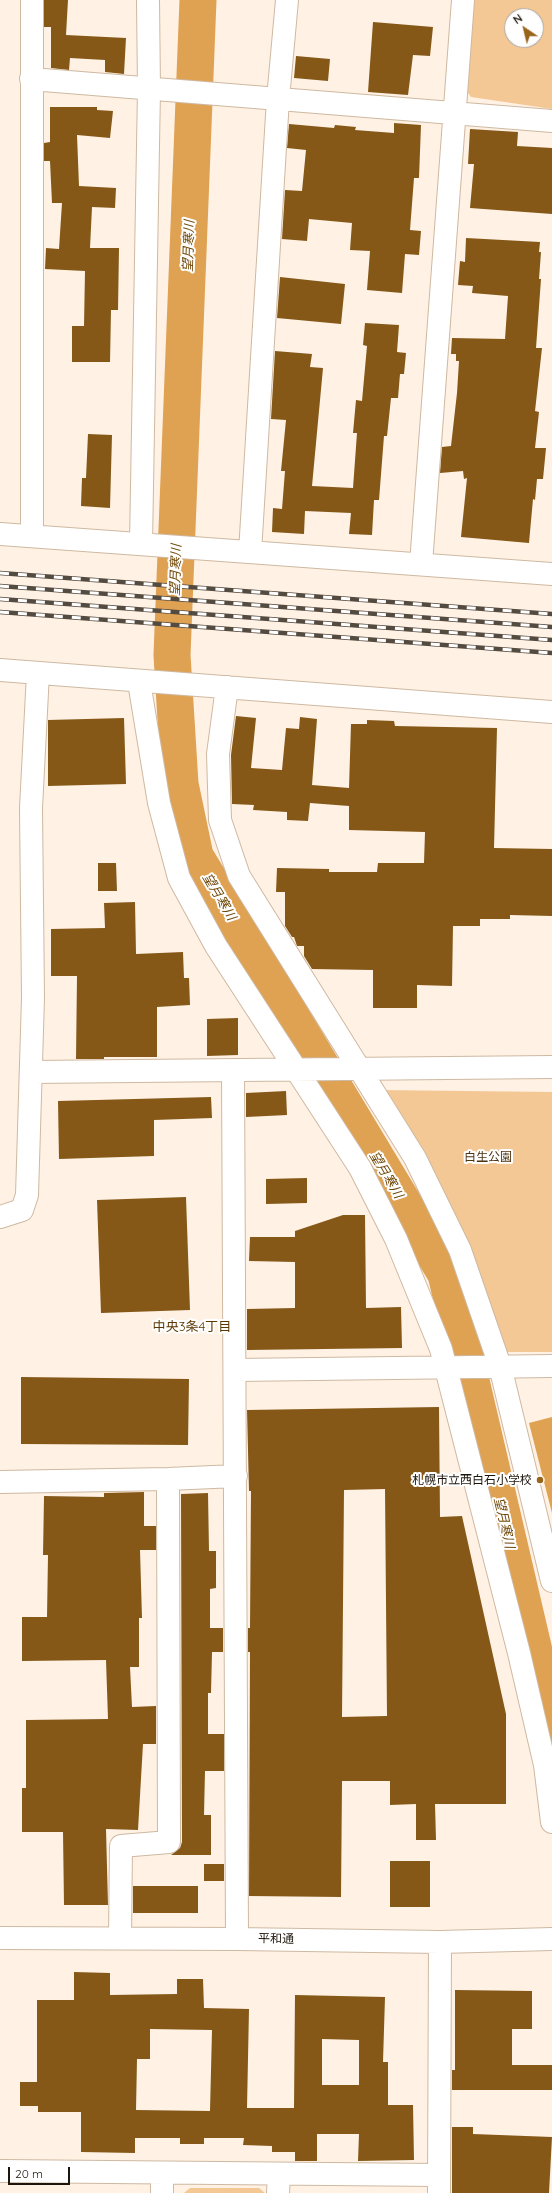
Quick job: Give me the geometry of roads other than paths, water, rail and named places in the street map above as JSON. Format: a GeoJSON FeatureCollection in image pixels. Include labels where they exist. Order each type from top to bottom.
{"type":"FeatureCollection","features":[{"type":"Feature","properties":{"kind":"street"},"geometry":{"type":"LineString","coordinates":[[32,0],[32,536]]}},
{"type":"Feature","properties":{"kind":"street"},"geometry":{"type":"LineString","coordinates":[[141,543],[149,89],[148,0]]}},
{"type":"Feature","properties":{"kind":"street"},"geometry":{"type":"LineString","coordinates":[[250,552],[278,99],[287,0]]}},
{"type":"Feature","properties":{"kind":"street"},"geometry":{"type":"LineString","coordinates":[[421,564],[463,0]]}},
{"type":"Feature","properties":{"kind":"street"},"geometry":{"type":"LineString","coordinates":[[31,79],[552,121]]}},
{"type":"Feature","properties":{"kind":"street"},"geometry":{"type":"LineString","coordinates":[[0,534],[141,543],[552,574]]}},
{"type":"Feature","properties":{"kind":"street"},"geometry":{"type":"LineString","coordinates":[[0,670],[139,682],[552,712]]}},
{"type":"Feature","properties":{"kind":"street"},"geometry":{"type":"LineString","coordinates":[[0,1217],[22,1210],[27,1195],[32,1072],[31,808],[38,673]]}},
{"type":"Feature","properties":{"kind":"street"},"geometry":{"type":"LineString","coordinates":[[139,682],[159,803],[179,878],[216,946],[305,1070],[364,1176],[396,1240],[441,1349],[451,1366],[545,1765],[552,1822]]}},
{"type":"Feature","properties":{"kind":"street"},"geometry":{"type":"LineString","coordinates":[[221,687],[218,754],[220,820],[239,876],[354,1070],[415,1158],[460,1250],[494,1366],[552,1581]]}},
{"type":"Feature","properties":{"kind":"street"},"geometry":{"type":"LineString","coordinates":[[32,1072],[552,1067]]}},
{"type":"Feature","properties":{"kind":"street"},"geometry":{"type":"LineString","coordinates":[[233,1071],[236,1370],[237,1939]]}},
{"type":"Feature","properties":{"kind":"street"},"geometry":{"type":"LineString","coordinates":[[236,1370],[451,1366],[552,1366]]}},
{"type":"Feature","properties":{"kind":"street"},"geometry":{"type":"LineString","coordinates":[[0,1482],[168,1479],[236,1476]]}},
{"type":"Feature","properties":{"kind":"street"},"geometry":{"type":"LineString","coordinates":[[120,1938],[121,1846],[169,1842],[168,1479]]}},
{"type":"Feature","properties":{"kind":"street","name":"平和通"},"geometry":{"type":"LineString","coordinates":[[0,1938],[440,1942],[552,1938]]}},
{"type":"Feature","properties":{"kind":"street"},"geometry":{"type":"LineString","coordinates":[[0,2171],[169,2173],[279,2183],[439,2184],[440,1942]]}},
{"type":"Feature","properties":{"kind":"street"},"geometry":{"type":"LineString","coordinates":[[162,2193],[162,2174],[169,2173]]}},
{"type":"Feature","properties":{"kind":"waterway","name":"望月寒川"},"geometry":{"type":"LineString","coordinates":[[198,0],[172,655],[180,784],[195,856],[446,1274],[552,1728]]}},
{"type":"Feature","properties":{"kind":"railway"},"geometry":{"type":"LineString","coordinates":[[0,573],[552,614]]}},
{"type":"Feature","properties":{"kind":"railway"},"geometry":{"type":"LineString","coordinates":[[0,586],[552,627]]}},
{"type":"Feature","properties":{"kind":"railway"},"geometry":{"type":"LineString","coordinates":[[0,599],[552,640]]}},
{"type":"Feature","properties":{"kind":"railway"},"geometry":{"type":"LineString","coordinates":[[0,612],[552,653]]}},
{"type":"Feature","properties":{"kind":"place","name":"札幌市立西白石小学校"},"geometry":{"type":"Point","coordinates":[540,1480]}},
{"type":"Feature","properties":{"kind":"district","name":"中央3条4丁目"},"geometry":{"type":"Point","coordinates":[192,1327]}},
{"type":"Feature","properties":{"kind":"park label","name":"白生公園"},"geometry":{"type":"Point","coordinates":[488,1157]}}]}
